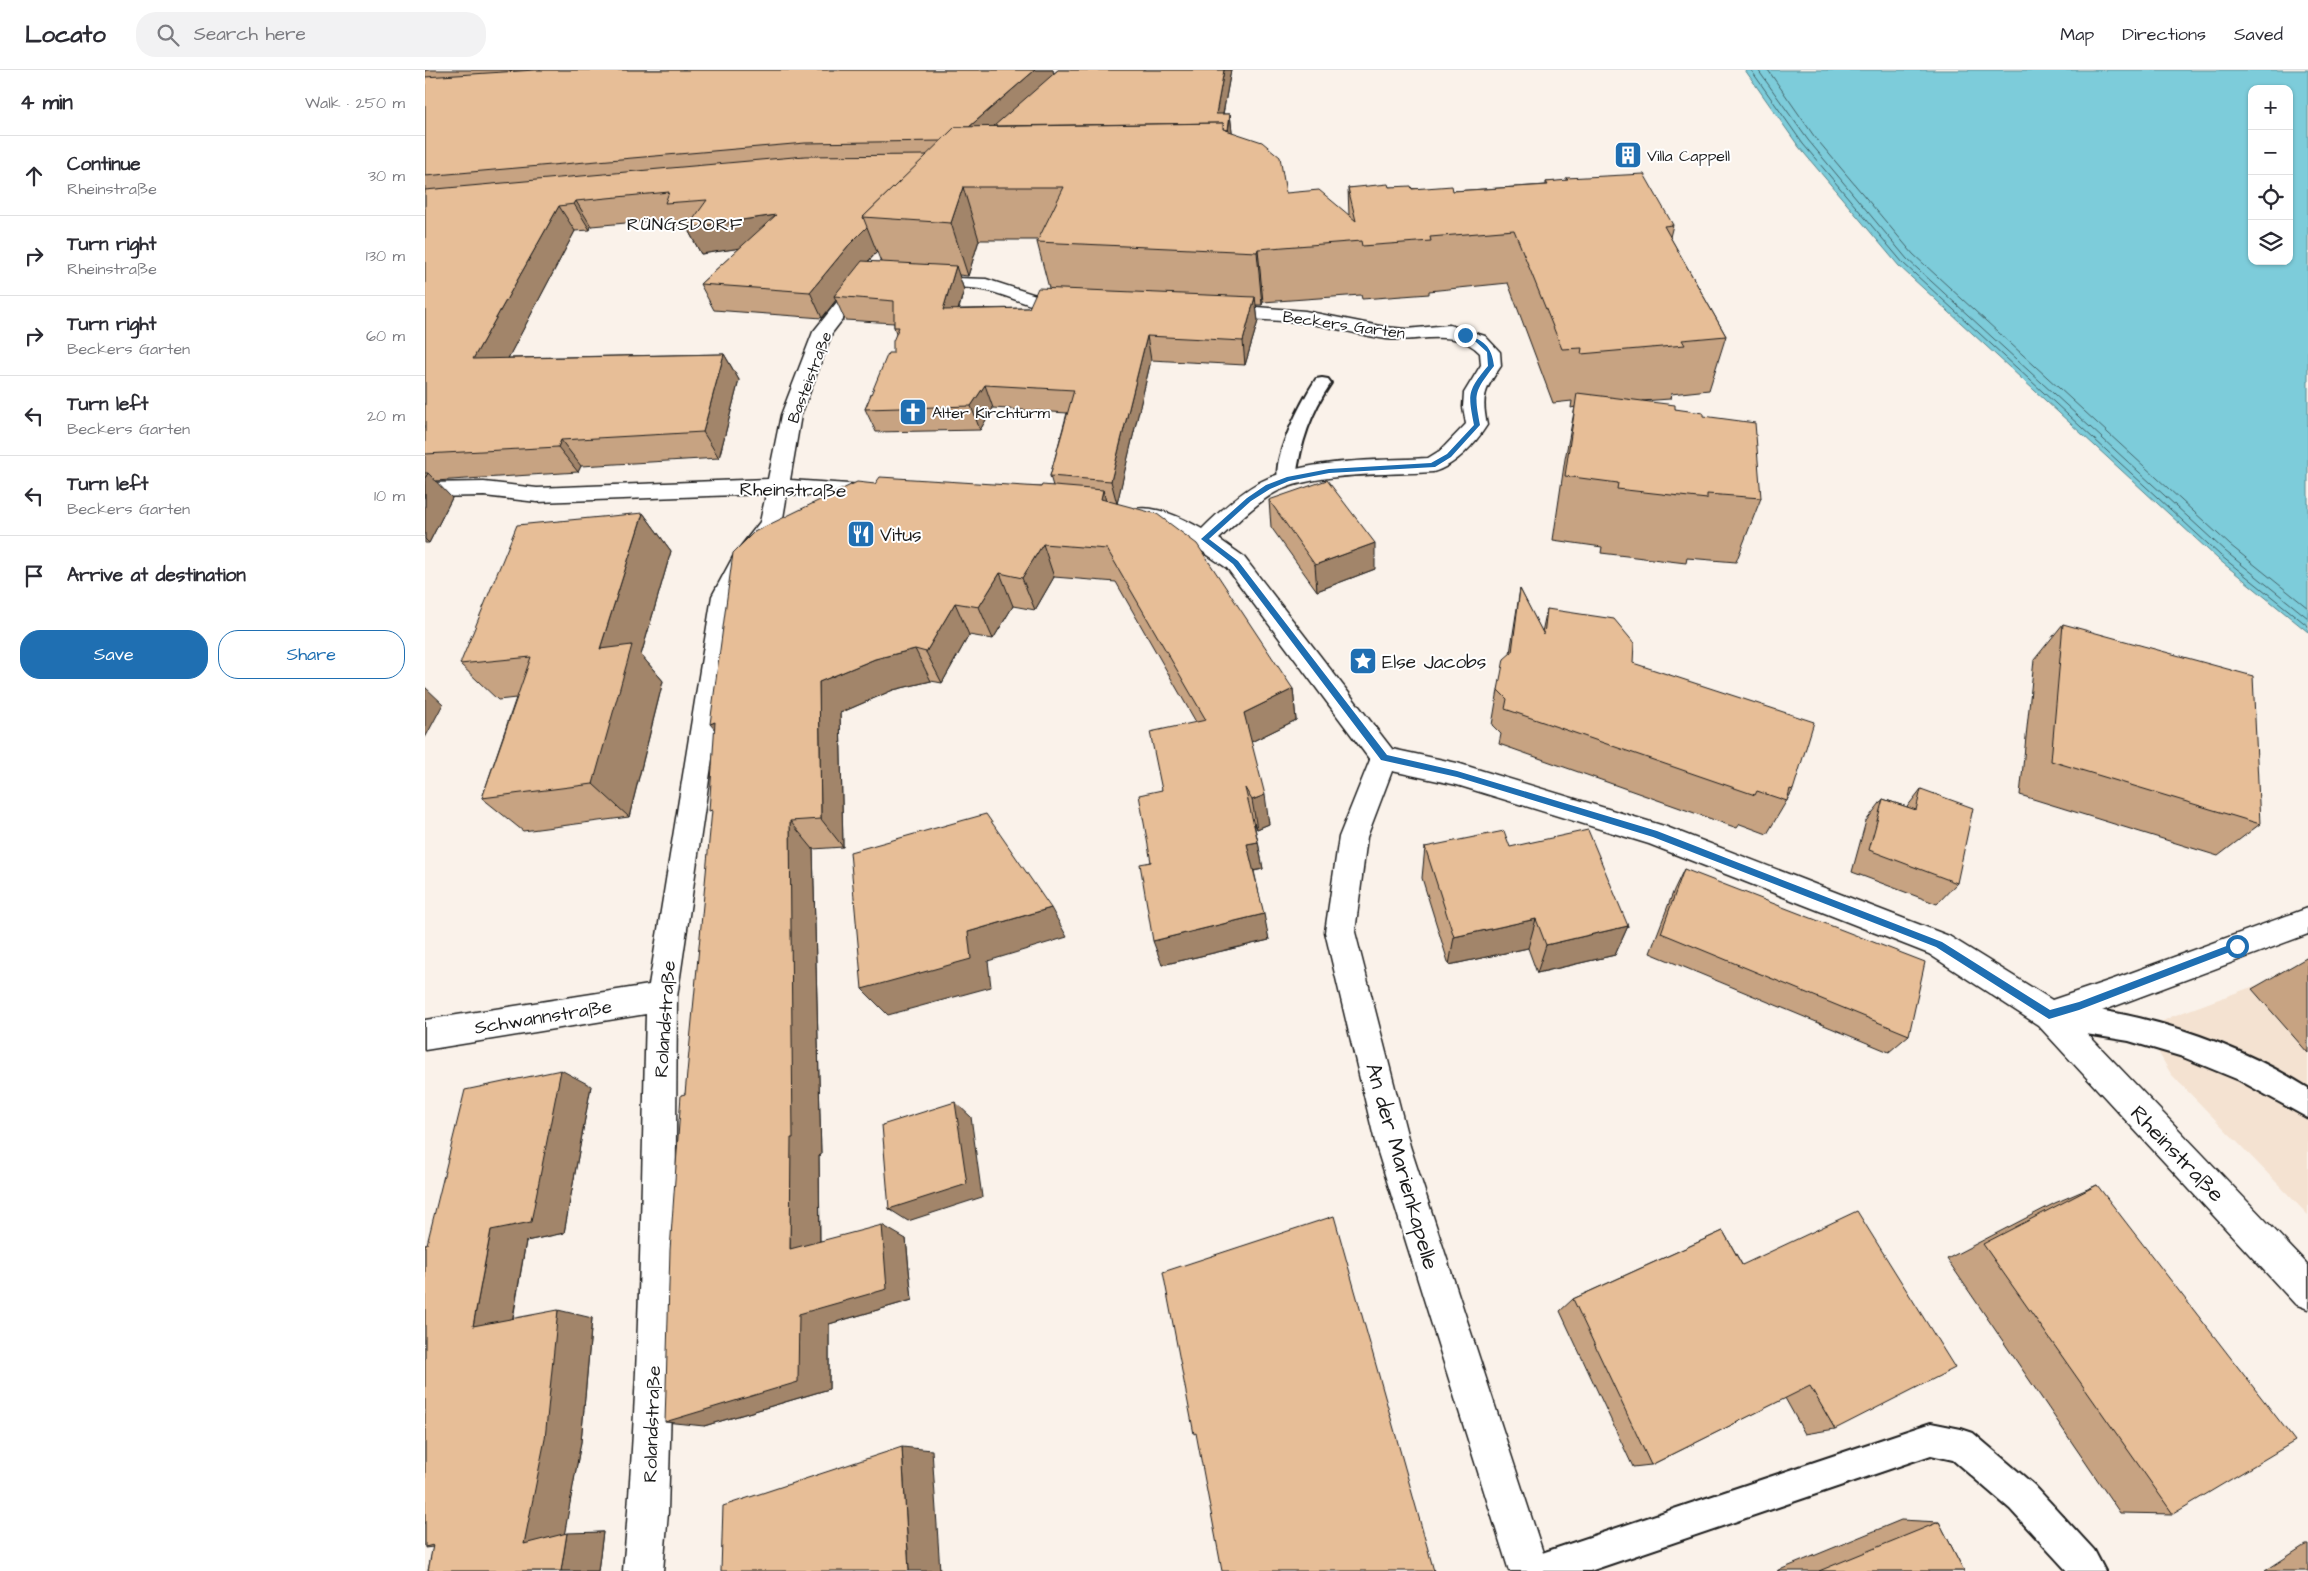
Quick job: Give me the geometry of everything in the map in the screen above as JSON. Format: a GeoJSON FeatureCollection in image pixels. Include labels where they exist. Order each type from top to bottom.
{"type":"FeatureCollection","features":[{"type":"Feature","properties":{"kind":"street","name":"Basteistraße"},"geometry":{"type":"LineString","coordinates":[[778,486],[791,415],[823,332],[881,277],[986,284],[1040,303],[1088,305]]}},
{"type":"Feature","properties":{"kind":"street","name":"Beckers Garten"},"geometry":{"type":"LineString","coordinates":[[1202,308],[1305,317],[1385,333],[1406,335],[1449,331],[1478,340],[1489,352],[1491,366],[1477,383],[1472,397],[1477,425],[1449,455],[1433,465],[1329,471],[1287,479],[1268,487],[1249,500],[1205,539]]}},
{"type":"Feature","properties":{"kind":"street","name":"Rheinstraße"},"geometry":{"type":"LineString","coordinates":[[425,490],[484,489],[537,496],[778,486],[907,495]]}},
{"type":"Feature","properties":{"kind":"street","name":"Rolandstraße"},"geometry":{"type":"LineString","coordinates":[[643,1571],[657,1263],[661,997],[724,596],[742,561],[771,524],[778,486]]}},
{"type":"Feature","properties":{"kind":"street"},"geometry":{"type":"LineString","coordinates":[[1113,513],[1152,517],[1205,539],[1235,562],[1384,758]]}},
{"type":"Feature","properties":{"kind":"street","name":"Rheinstraße"},"geometry":{"type":"LineString","coordinates":[[1384,758],[1457,774],[1654,834],[1939,945],[2049,1015],[2308,1291]]}},
{"type":"Feature","properties":{"kind":"street","name":"An der Marienkapelle"},"geometry":{"type":"LineString","coordinates":[[1384,758],[1353,838],[1340,932],[1393,1146],[1529,1571]]}},
{"type":"Feature","properties":{"kind":"street"},"geometry":{"type":"LineString","coordinates":[[2049,1015],[2079,1006],[2237,946],[2308,922]]}},
{"type":"Feature","properties":{"kind":"street","name":"Schwannstraße"},"geometry":{"type":"LineString","coordinates":[[425,1035],[661,997]]}},
{"type":"Feature","properties":{"kind":"lane"},"geometry":{"type":"LineString","coordinates":[[1287,479],[1289,457],[1310,398],[1322,383]]}},
{"type":"Feature","properties":{"kind":"lane"},"geometry":{"type":"LineString","coordinates":[[2049,1015],[2139,1031],[2212,1054],[2292,1093],[2308,1104]]}},
{"type":"Feature","properties":{"kind":"lane"},"geometry":{"type":"LineString","coordinates":[[1539,1571],[1931,1439],[1961,1445],[2022,1497],[2082,1562],[2088,1571]]}},
{"type":"Feature","properties":{"kind":"shaded area"},"geometry":{"type":"Polygon","coordinates":[[[2308,966],[2308,1215],[2171,1074],[2153,1043],[2157,1024],[2173,1016],[2308,966]]]}},
{"type":"Feature","properties":{"kind":"water"},"geometry":{"type":"Polygon","coordinates":[[[1745,70],[2308,70],[2308,632],[2218,559],[1899,266],[1799,147],[1745,70]]]}},
{"type":"Feature","properties":{"kind":"building"},"geometry":{"type":"Polygon","coordinates":[[[535,70],[1035,70],[969,127],[955,127],[941,141],[805,143],[425,176],[425,77],[535,70]]]}},
{"type":"Feature","properties":{"kind":"building"},"geometry":{"type":"Polygon","coordinates":[[[1058,70],[1224,70],[1216,114],[1230,114],[1228,130],[1224,129],[1223,123],[994,126],[1058,70]]]}},
{"type":"Feature","properties":{"kind":"building"},"geometry":{"type":"Polygon","coordinates":[[[1223,123],[1223,129],[1262,142],[1280,157],[1286,193],[1319,190],[1356,221],[1348,188],[1388,184],[1389,187],[1411,186],[1412,189],[1452,186],[1453,191],[1548,185],[1546,182],[1568,180],[1566,178],[1644,174],[1673,225],[1664,226],[1726,336],[1682,340],[1685,345],[1581,354],[1582,348],[1562,349],[1514,230],[1430,237],[1431,241],[1362,246],[1361,241],[1258,249],[1257,252],[1037,242],[1064,187],[963,187],[951,223],[863,217],[955,127],[1223,123]]]}},
{"type":"Feature","properties":{"kind":"building"},"geometry":{"type":"Polygon","coordinates":[[[927,155],[863,217],[867,227],[848,246],[810,292],[700,284],[776,215],[687,228],[707,200],[665,203],[669,192],[576,201],[574,204],[559,206],[473,359],[724,354],[703,432],[561,440],[558,447],[425,454],[425,190],[805,156],[927,155]]]}},
{"type":"Feature","properties":{"kind":"building"},"geometry":{"type":"Polygon","coordinates":[[[862,261],[956,266],[943,310],[1029,308],[1038,288],[1255,297],[1243,341],[1147,336],[1111,481],[1050,476],[1074,390],[985,385],[971,406],[865,409],[888,353],[893,353],[893,341],[899,327],[894,327],[894,301],[834,296],[862,261]]]}},
{"type":"Feature","properties":{"kind":"building"},"geometry":{"type":"Polygon","coordinates":[[[1577,393],[1675,405],[1675,409],[1703,413],[1703,416],[1755,423],[1761,498],[1707,494],[1707,499],[1617,489],[1618,483],[1565,476],[1577,393]]]}},
{"type":"Feature","properties":{"kind":"building"},"geometry":{"type":"Polygon","coordinates":[[[880,477],[1103,490],[1101,499],[1157,514],[1197,544],[1293,689],[1244,713],[1265,795],[1252,800],[1245,788],[1258,842],[1247,844],[1264,914],[1153,941],[1140,864],[1151,862],[1139,795],[1162,790],[1150,732],[1206,720],[1107,549],[1043,544],[1022,578],[1000,573],[979,607],[955,603],[926,652],[915,649],[875,659],[819,682],[821,819],[790,821],[793,1138],[791,1138],[790,1249],[882,1225],[887,1289],[799,1314],[798,1382],[665,1422],[670,1250],[681,1095],[685,1094],[712,810],[709,811],[715,722],[710,724],[733,553],[754,532],[857,482],[875,484],[880,477]]]}},
{"type":"Feature","properties":{"kind":"building"},"geometry":{"type":"Polygon","coordinates":[[[1327,480],[1375,543],[1315,565],[1269,500],[1327,480]]]}},
{"type":"Feature","properties":{"kind":"building"},"geometry":{"type":"Polygon","coordinates":[[[643,513],[600,649],[632,645],[593,784],[482,798],[531,657],[460,664],[517,525],[643,513]]]}},
{"type":"Feature","properties":{"kind":"building"},"geometry":{"type":"Polygon","coordinates":[[[1520,589],[1544,635],[1547,609],[1614,619],[1634,643],[1633,663],[1814,722],[1793,790],[1790,789],[1787,801],[1757,791],[1755,795],[1505,709],[1507,699],[1498,690],[1504,659],[1512,652],[1520,589]]]}},
{"type":"Feature","properties":{"kind":"building"},"geometry":{"type":"Polygon","coordinates":[[[2063,624],[2253,676],[2260,824],[2051,761],[2063,624]]]}},
{"type":"Feature","properties":{"kind":"building"},"geometry":{"type":"Polygon","coordinates":[[[1921,789],[1973,808],[1957,883],[1869,850],[1883,799],[1916,810],[1921,789]]]}},
{"type":"Feature","properties":{"kind":"building"},"geometry":{"type":"Polygon","coordinates":[[[986,814],[1051,908],[968,932],[971,959],[862,989],[850,852],[986,814]]]}},
{"type":"Feature","properties":{"kind":"building"},"geometry":{"type":"Polygon","coordinates":[[[1588,830],[1628,926],[1546,945],[1536,919],[1454,937],[1425,847],[1504,831],[1510,847],[1588,830]]]}},
{"type":"Feature","properties":{"kind":"building"},"geometry":{"type":"Polygon","coordinates":[[[1684,869],[1925,962],[1909,1035],[1661,933],[1684,869]]]}},
{"type":"Feature","properties":{"kind":"building"},"geometry":{"type":"Polygon","coordinates":[[[561,1070],[531,1222],[491,1230],[473,1326],[558,1310],[545,1439],[524,1544],[567,1533],[561,1571],[428,1571],[433,1545],[425,1547],[425,1244],[427,1244],[465,1090],[561,1070]]]}},
{"type":"Feature","properties":{"kind":"building"},"geometry":{"type":"Polygon","coordinates":[[[955,1102],[967,1184],[889,1209],[882,1125],[955,1102]]]}},
{"type":"Feature","properties":{"kind":"building"},"geometry":{"type":"Polygon","coordinates":[[[2097,1185],[2295,1441],[2173,1514],[1983,1244],[2097,1185]]]}},
{"type":"Feature","properties":{"kind":"building"},"geometry":{"type":"Polygon","coordinates":[[[1857,1211],[1955,1368],[1835,1429],[1810,1386],[1651,1465],[1573,1299],[1723,1231],[1742,1265],[1857,1211]]]}},
{"type":"Feature","properties":{"kind":"building"},"geometry":{"type":"Polygon","coordinates":[[[1334,1216],[1434,1571],[1222,1571],[1163,1272],[1334,1216]]]}},
{"type":"Feature","properties":{"kind":"building"},"geometry":{"type":"Polygon","coordinates":[[[902,1447],[909,1571],[721,1571],[723,1506],[902,1447]]]}},
{"type":"Feature","properties":{"kind":"building"},"geometry":{"type":"Polygon","coordinates":[[[1939,1522],[1964,1571],[1819,1571],[1939,1522]]]}},
{"type":"Feature","properties":{"kind":"place","name":"Villa Cappell"},"geometry":{"type":"Point","coordinates":[1628,155]}},
{"type":"Feature","properties":{"kind":"place","name":"Alter Kirchturm"},"geometry":{"type":"Point","coordinates":[913,412]}},
{"type":"Feature","properties":{"kind":"place","name":"Vitus"},"geometry":{"type":"Point","coordinates":[861,534]}},
{"type":"Feature","properties":{"kind":"place","name":"Else Jacobs"},"geometry":{"type":"Point","coordinates":[1363,661]}},
{"type":"Feature","properties":{"kind":"district","name":"RÜNGSDORF"},"geometry":{"type":"Point","coordinates":[685,224]}},
{"type":"Feature","properties":{"kind":"route"},"geometry":{"type":"LineString","coordinates":[[1465,335],[1478,340],[1489,352],[1491,366],[1477,383],[1472,397],[1477,425],[1449,455],[1433,465],[1410,468],[1329,471],[1287,479],[1268,487],[1249,500],[1205,539],[1235,562],[1384,758],[1457,774],[1654,834],[1939,945],[2049,1015],[2079,1006],[2237,946]]}}]}
